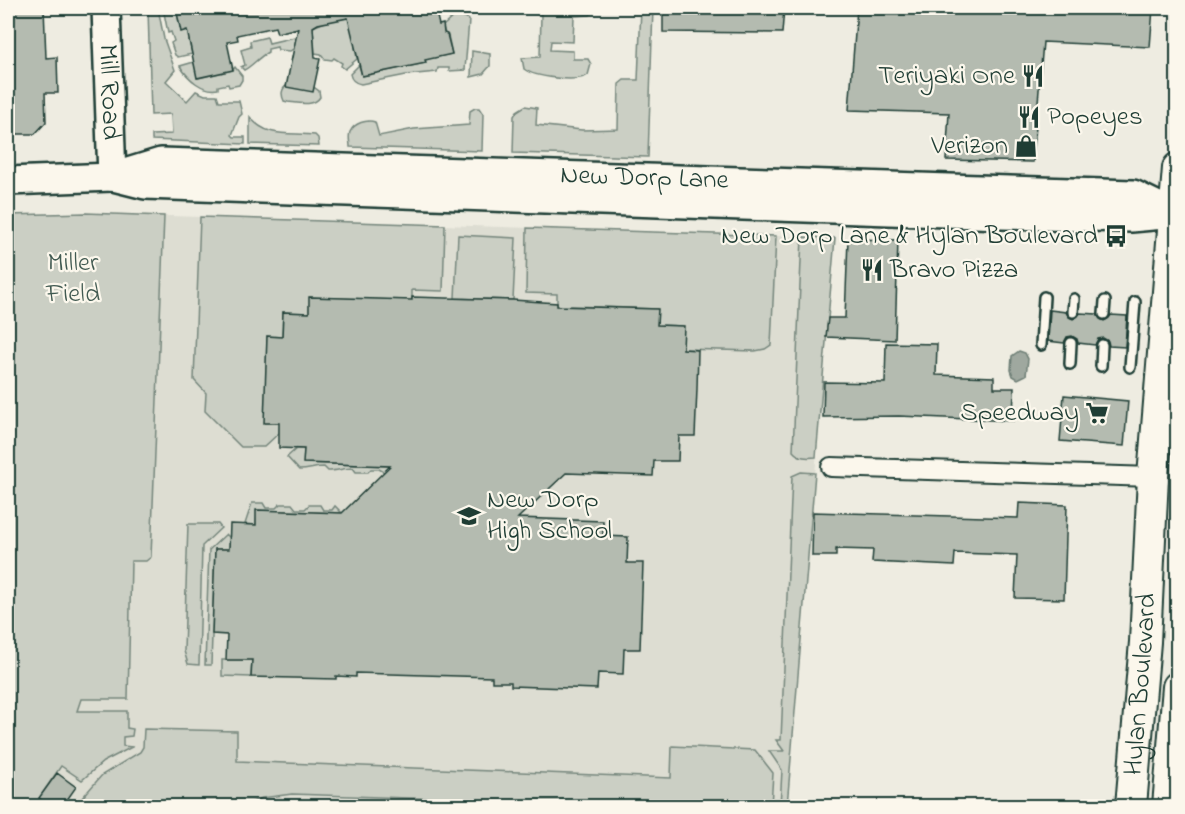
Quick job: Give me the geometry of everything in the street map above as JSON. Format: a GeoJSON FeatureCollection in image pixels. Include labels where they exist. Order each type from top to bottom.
{"type":"FeatureCollection","features":[{"type":"Feature","properties":{"kind":"main road","name":"Hylan Boulevard"},"geometry":{"type":"LineString","coordinates":[[1131,807],[1144,642],[1153,477],[1178,168]]}},
{"type":"Feature","properties":{"kind":"main road","name":"Hylan Boulevard"},"geometry":{"type":"LineString","coordinates":[[1168,807],[1178,687]]}},
{"type":"Feature","properties":{"kind":"street","name":"Mill Road"},"geometry":{"type":"LineString","coordinates":[[106,8],[112,177]]}},
{"type":"Feature","properties":{"kind":"street","name":"New Dorp Lane"},"geometry":{"type":"LineString","coordinates":[[8,181],[112,177],[161,162],[1122,193],[1133,194],[1176,214]]}},
{"type":"Feature","properties":{"kind":"street"},"geometry":{"type":"LineString","coordinates":[[831,467],[1153,477]]}},
{"type":"Feature","properties":{"kind":"lane"},"geometry":{"type":"LineString","coordinates":[[1041,345],[1044,297]]}},
{"type":"Feature","properties":{"kind":"lane"},"geometry":{"type":"LineString","coordinates":[[1073,312],[1074,299]]}},
{"type":"Feature","properties":{"kind":"lane"},"geometry":{"type":"LineString","coordinates":[[1104,314],[1105,301]]}},
{"type":"Feature","properties":{"kind":"lane"},"geometry":{"type":"LineString","coordinates":[[1131,368],[1135,302]]}},
{"type":"Feature","properties":{"kind":"lane"},"geometry":{"type":"LineString","coordinates":[[1070,364],[1071,343]]}},
{"type":"Feature","properties":{"kind":"lane"},"geometry":{"type":"LineString","coordinates":[[1101,366],[1102,345]]}},
{"type":"Feature","properties":{"kind":"shaded area","name":"New Dorp High School"},"geometry":{"type":"Polygon","coordinates":[[[139,215],[835,238],[787,806],[27,806],[139,215]]]}},
{"type":"Feature","properties":{"kind":"shaded area"},"geometry":{"type":"Polygon","coordinates":[[[1019,351],[1025,353],[1028,359],[1026,375],[1018,379],[1013,376],[1011,370],[1012,356],[1019,351]]]}},
{"type":"Feature","properties":{"kind":"green space"},"geometry":{"type":"Polygon","coordinates":[[[148,8],[158,8],[164,39],[175,70],[166,81],[187,101],[196,91],[205,95],[217,95],[219,101],[239,101],[242,114],[232,135],[245,137],[245,144],[152,140],[152,135],[172,134],[171,114],[151,115],[148,8]]]}},
{"type":"Feature","properties":{"kind":"green space"},"geometry":{"type":"Polygon","coordinates":[[[163,8],[176,8],[181,31],[192,29],[189,41],[192,54],[178,57],[175,55],[171,43],[174,41],[171,32],[168,33],[163,8]]]}},
{"type":"Feature","properties":{"kind":"green space"},"geometry":{"type":"Polygon","coordinates":[[[358,8],[365,8],[369,27],[360,45],[355,47],[357,59],[345,69],[341,66],[342,63],[334,58],[325,59],[321,54],[315,53],[313,27],[358,8]]]}},
{"type":"Feature","properties":{"kind":"green space"},"geometry":{"type":"Polygon","coordinates":[[[523,8],[592,8],[590,15],[574,16],[573,42],[551,41],[550,50],[573,51],[573,59],[588,59],[591,64],[588,75],[575,79],[556,78],[524,69],[522,58],[540,57],[541,14],[525,13],[523,8]]]}},
{"type":"Feature","properties":{"kind":"green space"},"geometry":{"type":"Polygon","coordinates":[[[641,8],[653,8],[648,157],[513,153],[514,116],[525,106],[537,108],[536,125],[582,130],[618,129],[619,84],[624,80],[638,80],[641,8]]]}},
{"type":"Feature","properties":{"kind":"green space"},"geometry":{"type":"Polygon","coordinates":[[[454,16],[465,17],[469,20],[465,70],[449,71],[449,68],[438,68],[437,72],[406,75],[361,84],[351,78],[350,74],[359,65],[362,76],[426,63],[425,57],[433,58],[452,54],[448,35],[445,34],[443,26],[454,16]]]}},
{"type":"Feature","properties":{"kind":"green space"},"geometry":{"type":"Polygon","coordinates":[[[299,36],[300,50],[278,50],[277,47],[268,49],[268,52],[247,69],[244,70],[241,67],[245,65],[241,50],[251,47],[250,41],[267,37],[269,43],[299,36]]]}},
{"type":"Feature","properties":{"kind":"green space"},"geometry":{"type":"Polygon","coordinates":[[[472,51],[490,54],[490,66],[483,74],[471,77],[472,51]]]}},
{"type":"Feature","properties":{"kind":"green space"},"geometry":{"type":"Polygon","coordinates":[[[194,62],[198,78],[233,70],[235,67],[242,76],[242,80],[239,85],[229,87],[228,84],[218,86],[218,89],[201,86],[187,76],[180,66],[194,62]]]}},
{"type":"Feature","properties":{"kind":"green space"},"geometry":{"type":"Polygon","coordinates":[[[288,85],[315,88],[319,91],[320,97],[310,103],[284,101],[282,92],[288,85]]]}},
{"type":"Feature","properties":{"kind":"green space"},"geometry":{"type":"Polygon","coordinates":[[[479,108],[483,114],[482,151],[350,147],[350,132],[361,122],[375,122],[379,136],[414,129],[469,125],[470,111],[479,108]]]}},
{"type":"Feature","properties":{"kind":"green space"},"geometry":{"type":"Polygon","coordinates":[[[250,117],[264,129],[272,132],[315,135],[319,146],[250,144],[250,117]]]}},
{"type":"Feature","properties":{"kind":"green space","name":"Miller Field"},"geometry":{"type":"Polygon","coordinates":[[[86,213],[164,216],[151,557],[146,561],[131,561],[128,699],[81,699],[77,711],[127,711],[127,728],[133,729],[132,736],[123,737],[123,746],[132,747],[103,762],[82,780],[61,766],[39,798],[51,806],[8,806],[8,215],[86,213]]]}},
{"type":"Feature","properties":{"kind":"green space"},"geometry":{"type":"Polygon","coordinates":[[[200,217],[445,225],[443,291],[412,290],[412,304],[395,300],[310,297],[309,313],[283,312],[282,337],[267,336],[265,423],[280,423],[279,433],[264,447],[241,447],[205,411],[206,393],[194,380],[200,217]]]}},
{"type":"Feature","properties":{"kind":"green space"},"geometry":{"type":"Polygon","coordinates":[[[527,228],[776,236],[771,345],[755,351],[683,349],[683,326],[657,325],[657,309],[572,306],[557,309],[557,294],[526,293],[527,228]]]}},
{"type":"Feature","properties":{"kind":"green space"},"geometry":{"type":"Polygon","coordinates":[[[458,235],[516,238],[513,300],[455,298],[458,235]]]}},
{"type":"Feature","properties":{"kind":"green space"},"geometry":{"type":"Polygon","coordinates":[[[802,237],[835,238],[816,457],[801,456],[793,451],[802,237]]]}},
{"type":"Feature","properties":{"kind":"green space"},"geometry":{"type":"Polygon","coordinates":[[[296,449],[304,449],[304,463],[391,466],[384,472],[371,469],[368,472],[356,472],[353,468],[328,471],[324,467],[299,470],[287,457],[296,449]]]}},
{"type":"Feature","properties":{"kind":"green space"},"geometry":{"type":"Polygon","coordinates":[[[801,472],[815,473],[787,806],[780,806],[782,770],[769,751],[784,751],[776,740],[781,740],[792,476],[801,472]]]}},
{"type":"Feature","properties":{"kind":"green space"},"geometry":{"type":"Polygon","coordinates":[[[252,503],[263,503],[266,508],[276,508],[280,504],[292,504],[296,509],[305,509],[309,505],[320,505],[323,510],[332,510],[335,506],[342,513],[257,510],[256,525],[245,524],[252,503]]]}},
{"type":"Feature","properties":{"kind":"green space"},"geometry":{"type":"Polygon","coordinates":[[[188,524],[218,524],[221,528],[202,546],[199,665],[188,664],[184,651],[188,524]]]}},
{"type":"Feature","properties":{"kind":"green space"},"geometry":{"type":"Polygon","coordinates":[[[226,534],[230,538],[229,549],[215,549],[211,665],[205,665],[209,550],[226,534]]]}},
{"type":"Feature","properties":{"kind":"green space"},"geometry":{"type":"Polygon","coordinates":[[[222,660],[252,660],[251,677],[222,676],[222,660]]]}},
{"type":"Feature","properties":{"kind":"green space"},"geometry":{"type":"Polygon","coordinates":[[[144,729],[237,731],[237,761],[671,778],[672,746],[755,750],[773,773],[771,806],[643,806],[292,794],[262,798],[243,806],[75,806],[102,775],[140,752],[143,747],[144,729]]]}},
{"type":"Feature","properties":{"kind":"building"},"geometry":{"type":"Polygon","coordinates":[[[8,8],[44,8],[46,58],[57,57],[58,93],[45,93],[46,122],[35,134],[8,134],[8,8]]]}},
{"type":"Feature","properties":{"kind":"building"},"geometry":{"type":"Polygon","coordinates":[[[176,8],[435,8],[439,25],[443,24],[444,33],[447,34],[452,54],[425,60],[426,63],[362,76],[348,18],[313,27],[315,58],[320,59],[313,92],[286,87],[298,28],[277,33],[275,27],[237,35],[238,40],[227,42],[233,70],[197,78],[187,30],[181,32],[176,8]]]}},
{"type":"Feature","properties":{"kind":"building"},"geometry":{"type":"Polygon","coordinates":[[[663,8],[784,8],[782,33],[663,32],[663,8]]]}},
{"type":"Feature","properties":{"kind":"building"},"geometry":{"type":"Polygon","coordinates":[[[857,8],[1153,8],[1150,47],[1043,42],[1033,162],[946,160],[949,113],[849,110],[857,8]]]}},
{"type":"Feature","properties":{"kind":"building"},"geometry":{"type":"Polygon","coordinates":[[[848,239],[898,240],[895,340],[826,337],[828,318],[845,318],[848,239]]]}},
{"type":"Feature","properties":{"kind":"building"},"geometry":{"type":"Polygon","coordinates":[[[309,297],[513,300],[557,303],[557,306],[658,309],[657,325],[684,326],[683,349],[698,350],[695,436],[679,436],[678,461],[654,461],[653,476],[566,473],[518,518],[603,521],[603,536],[628,537],[627,563],[643,563],[640,649],[624,649],[623,674],[598,673],[597,689],[511,686],[511,682],[492,682],[492,677],[356,673],[356,677],[336,676],[336,679],[251,677],[252,660],[226,660],[227,635],[212,634],[215,549],[229,549],[230,524],[256,525],[256,510],[342,513],[390,466],[303,463],[304,449],[279,448],[279,423],[264,423],[267,336],[282,337],[283,312],[309,313],[309,297]]]}},
{"type":"Feature","properties":{"kind":"building"},"geometry":{"type":"Polygon","coordinates":[[[1050,310],[1066,312],[1073,319],[1080,313],[1097,314],[1104,321],[1111,315],[1127,316],[1125,347],[1109,346],[1108,341],[1103,338],[1098,339],[1095,345],[1078,343],[1077,339],[1072,336],[1067,337],[1064,343],[1048,341],[1050,310]]]}},
{"type":"Feature","properties":{"kind":"building"},"geometry":{"type":"Polygon","coordinates":[[[886,343],[937,344],[936,375],[994,377],[994,388],[1014,388],[1013,421],[899,416],[823,417],[824,382],[885,383],[886,343]]]}},
{"type":"Feature","properties":{"kind":"building"},"geometry":{"type":"Polygon","coordinates":[[[1064,395],[1128,401],[1124,446],[1060,441],[1064,395]]]}},
{"type":"Feature","properties":{"kind":"building"},"geometry":{"type":"Polygon","coordinates":[[[1019,503],[1067,505],[1064,599],[1015,598],[1017,555],[955,553],[954,566],[872,562],[873,550],[836,549],[836,556],[812,556],[813,512],[1018,518],[1019,503]]]}},
{"type":"Feature","properties":{"kind":"building"},"geometry":{"type":"Polygon","coordinates":[[[57,773],[76,787],[62,807],[51,807],[39,798],[57,773]]]}},
{"type":"Feature","properties":{"kind":"place","name":"Teriyaki One"},"geometry":{"type":"Point","coordinates":[1033,76]}},
{"type":"Feature","properties":{"kind":"place","name":"Popeyes"},"geometry":{"type":"Point","coordinates":[1029,117]}},
{"type":"Feature","properties":{"kind":"place","name":"Verizon"},"geometry":{"type":"Point","coordinates":[1026,146]}},
{"type":"Feature","properties":{"kind":"place","name":"New Dorp Lane & Hylan Boulevard"},"geometry":{"type":"Point","coordinates":[1116,236]}},
{"type":"Feature","properties":{"kind":"place","name":"Bravo Pizza"},"geometry":{"type":"Point","coordinates":[872,270]}},
{"type":"Feature","properties":{"kind":"place","name":"Speedway"},"geometry":{"type":"Point","coordinates":[1097,413]}},
{"type":"Feature","properties":{"kind":"place","name":"New Dorp High School"},"geometry":{"type":"Point","coordinates":[469,516]}}]}
